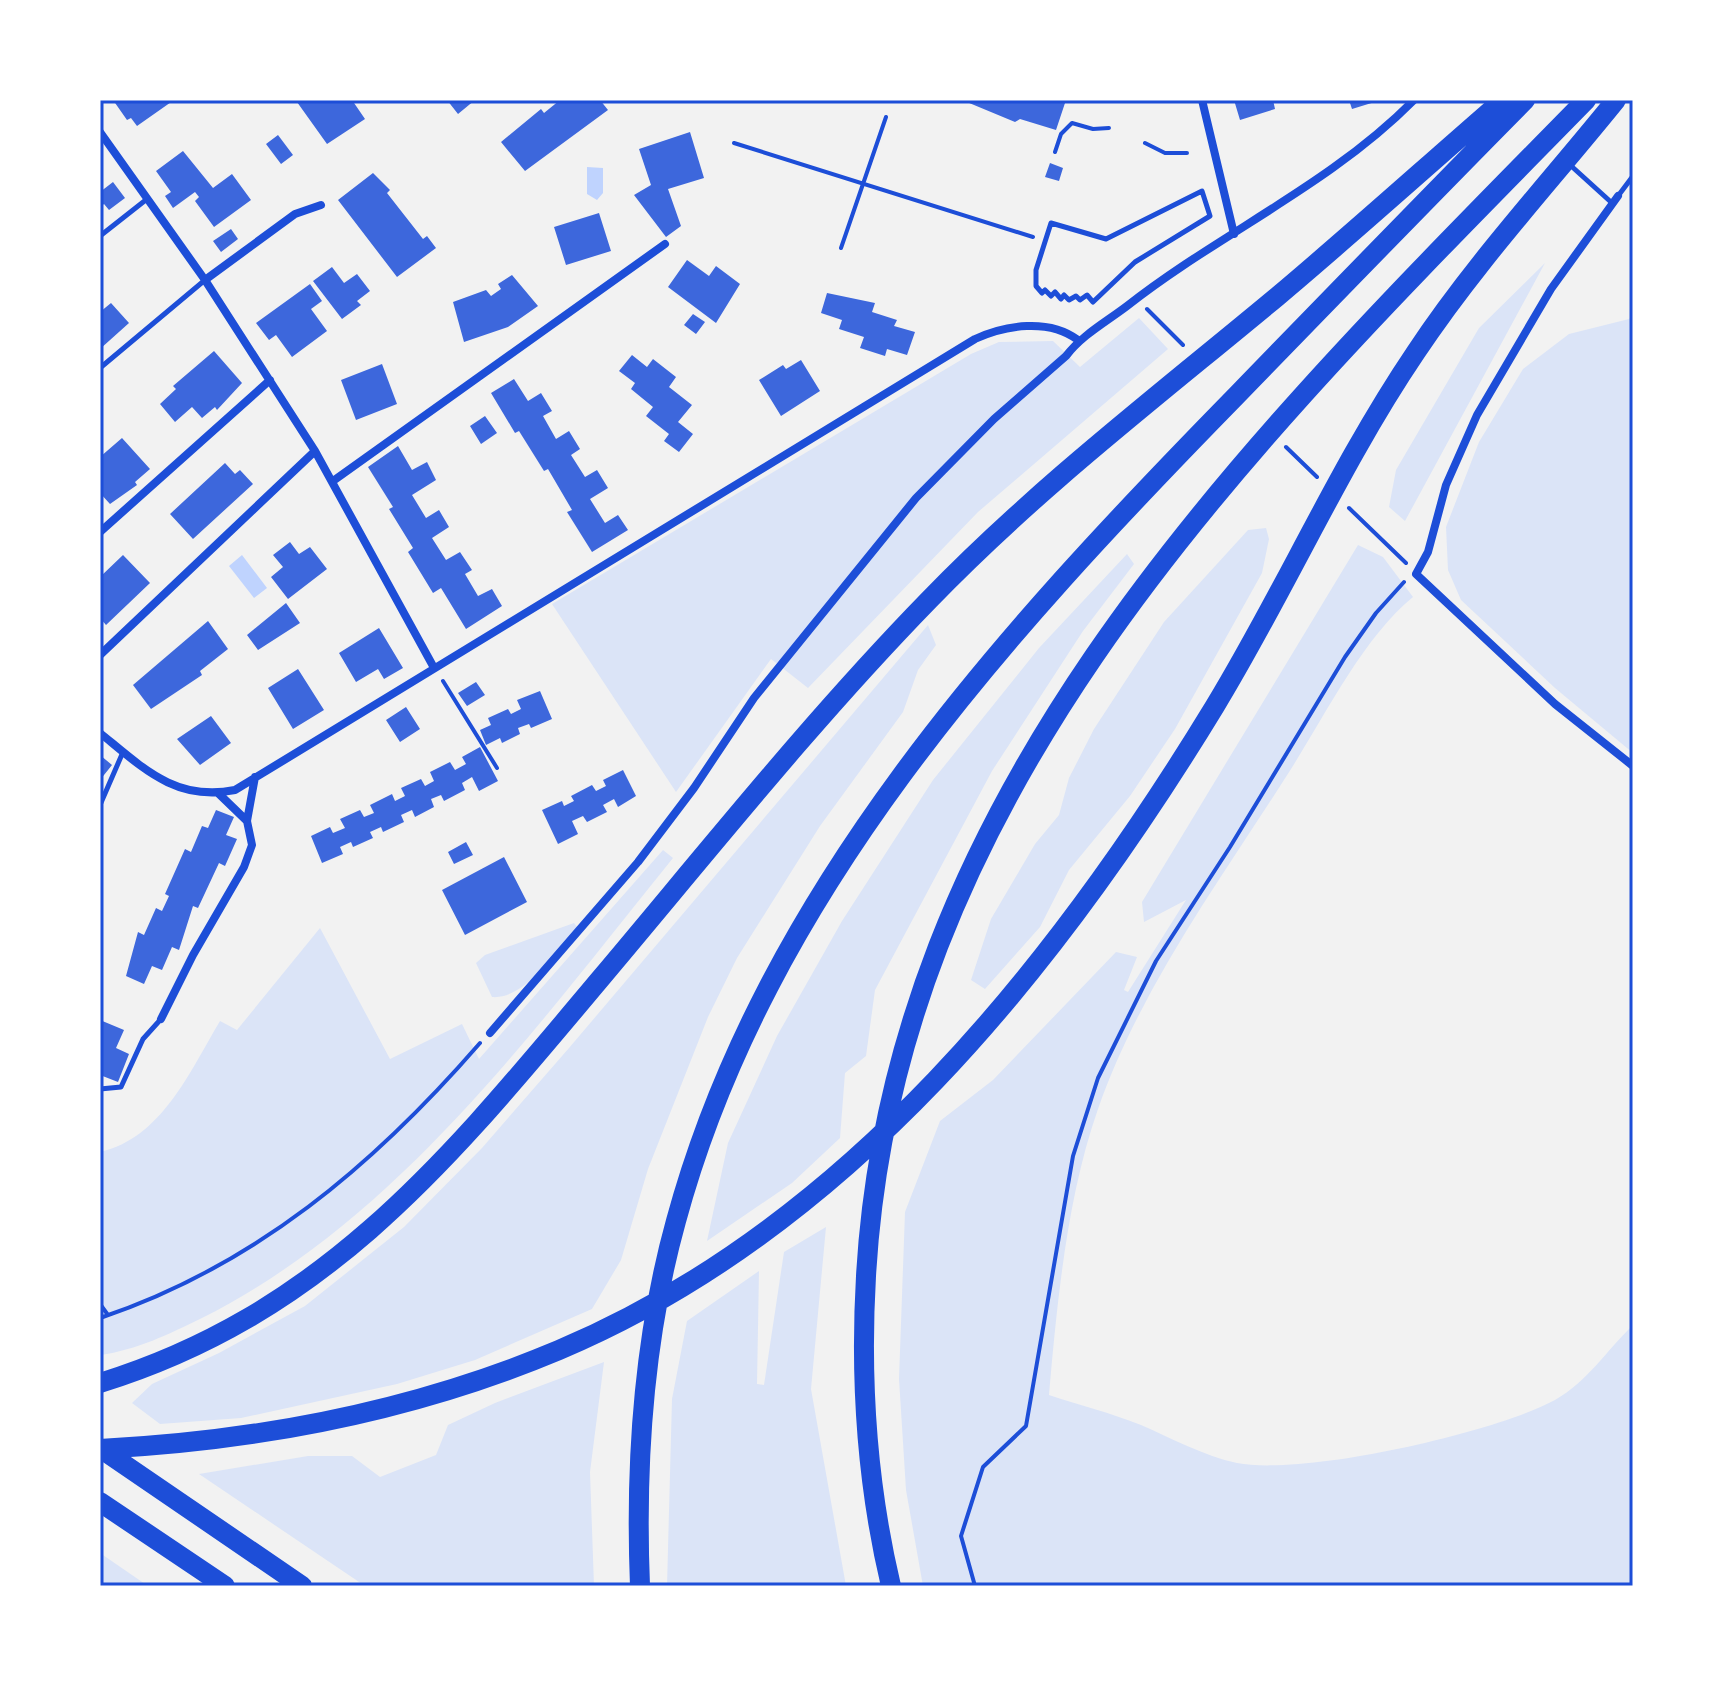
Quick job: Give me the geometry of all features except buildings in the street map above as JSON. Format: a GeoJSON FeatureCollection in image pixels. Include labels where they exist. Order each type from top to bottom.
{"type":"FeatureCollection","features":[{"type":"Feature","properties":{"kind":"highway"},"geometry":{"type":"LineString","coordinates":[[109,1380],[200,1344],[255,1315],[312,1278],[386,1218],[477,1124],[779,766],[930,598],[1067,470],[1278,296],[1503,100]]}},
{"type":"Feature","properties":{"kind":"highway"},"geometry":{"type":"LineString","coordinates":[[640,1586],[642,1412],[661,1280],[676,1220],[728,1074],[804,924],[837,869],[911,763],[1023,624],[1163,471],[1525,100]]}},
{"type":"Feature","properties":{"kind":"highway"},"geometry":{"type":"LineString","coordinates":[[891,1586],[867,1437],[864,1372],[868,1243],[875,1180],[902,1052],[925,979],[969,871],[997,813],[1062,703],[1135,597],[1193,521],[1360,332],[1586,100]]}},
{"type":"Feature","properties":{"kind":"highway"},"geometry":{"type":"LineString","coordinates":[[100,1449],[212,1440],[381,1408],[472,1382],[560,1349],[617,1322],[685,1283],[797,1206],[903,1112],[993,1016],[1088,895],[1178,764],[1249,649],[1413,355],[1616,100]]}},
{"type":"Feature","properties":{"kind":"highway"},"geometry":{"type":"LineString","coordinates":[[100,1449],[302,1586]]}},
{"type":"Feature","properties":{"kind":"highway"},"geometry":{"type":"LineString","coordinates":[[100,1502],[225,1586]]}},
{"type":"Feature","properties":{"kind":"street"},"geometry":{"type":"LineString","coordinates":[[1202,100],[1234,234]]}},
{"type":"Feature","properties":{"kind":"street"},"geometry":{"type":"LineString","coordinates":[[490,1033],[638,862],[771,676],[916,498],[1078,340],[1341,165],[1414,100]]}},
{"type":"Feature","properties":{"kind":"street"},"geometry":{"type":"LineString","coordinates":[[100,132],[205,280],[315,451],[433,666]]}},
{"type":"Feature","properties":{"kind":"street"},"geometry":{"type":"LineString","coordinates":[[1615,200],[1551,289],[1477,415],[1446,485],[1428,552],[1416,574],[1555,704],[1633,766]]}},
{"type":"Feature","properties":{"kind":"street"},"geometry":{"type":"LineString","coordinates":[[205,280],[295,214],[321,205]]}},
{"type":"Feature","properties":{"kind":"street"},"geometry":{"type":"LineString","coordinates":[[333,481],[665,244]]}},
{"type":"Feature","properties":{"kind":"street"},"geometry":{"type":"LineString","coordinates":[[100,733],[176,789],[198,794],[235,790],[433,666],[975,339],[999,330],[1031,325],[1068,333],[1078,340]]}},
{"type":"Feature","properties":{"kind":"street"},"geometry":{"type":"LineString","coordinates":[[100,532],[270,380]]}},
{"type":"Feature","properties":{"kind":"street"},"geometry":{"type":"LineString","coordinates":[[100,655],[315,451]]}},
{"type":"Feature","properties":{"kind":"street"},"geometry":{"type":"LineString","coordinates":[[161,1019],[193,955],[244,867],[252,845],[247,821],[255,777]]}},
{"type":"Feature","properties":{"kind":"street"},"geometry":{"type":"LineString","coordinates":[[218,793],[247,821]]}},
{"type":"Feature","properties":{"kind":"lane"},"geometry":{"type":"LineString","coordinates":[[1566,162],[1615,200],[1633,176]]}},
{"type":"Feature","properties":{"kind":"lane"},"geometry":{"type":"LineString","coordinates":[[1202,191],[1210,216],[1135,262],[1093,302],[1087,295],[1080,300],[1076,296],[1069,300],[1064,295],[1061,299],[1055,292],[1051,296],[1045,290],[1042,293],[1036,286],[1036,270],[1045,241],[1051,223],[1106,239],[1202,191]]}},
{"type":"Feature","properties":{"kind":"lane"},"geometry":{"type":"LineString","coordinates":[[100,236],[147,199]]}},
{"type":"Feature","properties":{"kind":"lane"},"geometry":{"type":"LineString","coordinates":[[100,368],[205,280]]}},
{"type":"Feature","properties":{"kind":"lane"},"geometry":{"type":"LineString","coordinates":[[100,805],[123,751]]}},
{"type":"Feature","properties":{"kind":"lane"},"geometry":{"type":"LineString","coordinates":[[100,1089],[121,1087],[143,1039],[161,1019]]}},
{"type":"Feature","properties":{"kind":"path"},"geometry":{"type":"LineString","coordinates":[[841,248],[886,117]]}},
{"type":"Feature","properties":{"kind":"path"},"geometry":{"type":"LineString","coordinates":[[1055,152],[1061,134],[1072,123],[1093,129],[1109,128]]}},
{"type":"Feature","properties":{"kind":"path"},"geometry":{"type":"LineString","coordinates":[[734,143],[1045,241]]}},
{"type":"Feature","properties":{"kind":"path"},"geometry":{"type":"LineString","coordinates":[[1145,143],[1165,153],[1187,153]]}},
{"type":"Feature","properties":{"kind":"path"},"geometry":{"type":"LineString","coordinates":[[975,1586],[961,1536],[983,1467],[1026,1426],[1073,1156],[1085,1113],[1115,1037],[1156,961],[1230,847],[1345,657],[1376,613],[1416,574]]}},
{"type":"Feature","properties":{"kind":"path"},"geometry":{"type":"LineString","coordinates":[[433,666],[497,768]]}},
{"type":"Feature","properties":{"kind":"path"},"geometry":{"type":"LineString","coordinates":[[100,1318],[194,1280],[282,1229],[386,1142],[490,1033]]}},
{"type":"Feature","properties":{"kind":"path"},"geometry":{"type":"LineString","coordinates":[[100,1304],[108,1315]]}},
{"type":"Feature","properties":{"kind":"shaded area"},"geometry":{"type":"Polygon","coordinates":[[[1545,263],[1405,521],[1389,507],[1396,470],[1479,328],[1545,263]]]}},
{"type":"Feature","properties":{"kind":"shaded area"},"geometry":{"type":"Polygon","coordinates":[[[1633,314],[1633,753],[1555,688],[1461,600],[1448,570],[1446,527],[1479,442],[1523,369],[1569,334],[1629,319],[1633,314]]]}},
{"type":"Feature","properties":{"kind":"shaded area"},"geometry":{"type":"Polygon","coordinates":[[[1139,318],[1168,349],[978,512],[808,688],[771,659],[676,792],[552,604],[971,354],[999,342],[1053,341],[1080,367],[1139,318]]]}},
{"type":"Feature","properties":{"kind":"shaded area"},"geometry":{"type":"Polygon","coordinates":[[[1266,528],[1269,539],[1262,573],[1175,729],[1130,796],[1069,870],[1040,927],[985,989],[971,980],[991,919],[1035,844],[1059,815],[1069,778],[1094,729],[1164,622],[1248,530],[1266,528]]]}},
{"type":"Feature","properties":{"kind":"shaded area"},"geometry":{"type":"Polygon","coordinates":[[[1358,545],[1383,557],[1413,597],[1378,633],[1346,678],[1185,934],[1137,1019],[1116,1064],[1098,1109],[1078,1178],[1060,1287],[1049,1395],[1130,1421],[1225,1460],[1267,1465],[1306,1463],[1398,1449],[1527,1413],[1555,1400],[1577,1384],[1633,1325],[1633,1586],[923,1586],[906,1490],[899,1379],[905,1212],[940,1121],[993,1080],[1116,952],[1137,957],[1124,990],[1128,992],[1186,900],[1144,922],[1142,902],[1358,545]]]}},
{"type":"Feature","properties":{"kind":"shaded area"},"geometry":{"type":"Polygon","coordinates":[[[1127,554],[1134,564],[1083,631],[992,771],[875,990],[866,1056],[845,1073],[840,1138],[792,1183],[707,1241],[728,1143],[777,1036],[842,921],[933,780],[1039,648],[1127,554]]]}},
{"type":"Feature","properties":{"kind":"shaded area"},"geometry":{"type":"Polygon","coordinates":[[[928,625],[936,645],[918,670],[903,712],[820,826],[737,958],[708,1017],[648,1169],[621,1260],[592,1309],[475,1360],[397,1384],[241,1418],[160,1424],[132,1403],[152,1384],[219,1353],[305,1306],[404,1227],[482,1148],[928,625]]]}},
{"type":"Feature","properties":{"kind":"shaded area"},"geometry":{"type":"Polygon","coordinates":[[[663,850],[673,858],[570,987],[460,1114],[402,1173],[340,1228],[273,1277],[202,1318],[165,1335],[100,1355],[100,1152],[141,1133],[157,1118],[185,1081],[220,1021],[237,1030],[320,928],[390,1059],[462,1024],[479,1059],[663,850]]]}},
{"type":"Feature","properties":{"kind":"shaded area"},"geometry":{"type":"Polygon","coordinates":[[[574,923],[577,927],[528,982],[504,996],[492,997],[476,963],[485,955],[574,923]]]}},
{"type":"Feature","properties":{"kind":"shaded area"},"geometry":{"type":"Polygon","coordinates":[[[826,1227],[811,1389],[846,1586],[667,1586],[672,1399],[687,1321],[759,1271],[757,1384],[764,1385],[784,1252],[826,1227]]]}},
{"type":"Feature","properties":{"kind":"shaded area"},"geometry":{"type":"Polygon","coordinates":[[[604,1362],[590,1472],[594,1586],[365,1586],[199,1474],[308,1456],[352,1456],[380,1477],[436,1455],[448,1425],[495,1403],[604,1362]]]}},
{"type":"Feature","properties":{"kind":"shaded area"},"geometry":{"type":"Polygon","coordinates":[[[100,1553],[148,1586],[100,1586],[100,1553]]]}},
{"type":"Feature","properties":{"kind":"water"},"geometry":{"type":"Polygon","coordinates":[[[587,167],[603,168],[603,193],[597,200],[587,194],[587,167]]]}},
{"type":"Feature","properties":{"kind":"water"},"geometry":{"type":"Polygon","coordinates":[[[242,555],[267,588],[254,598],[229,566],[242,555]]]}}]}
